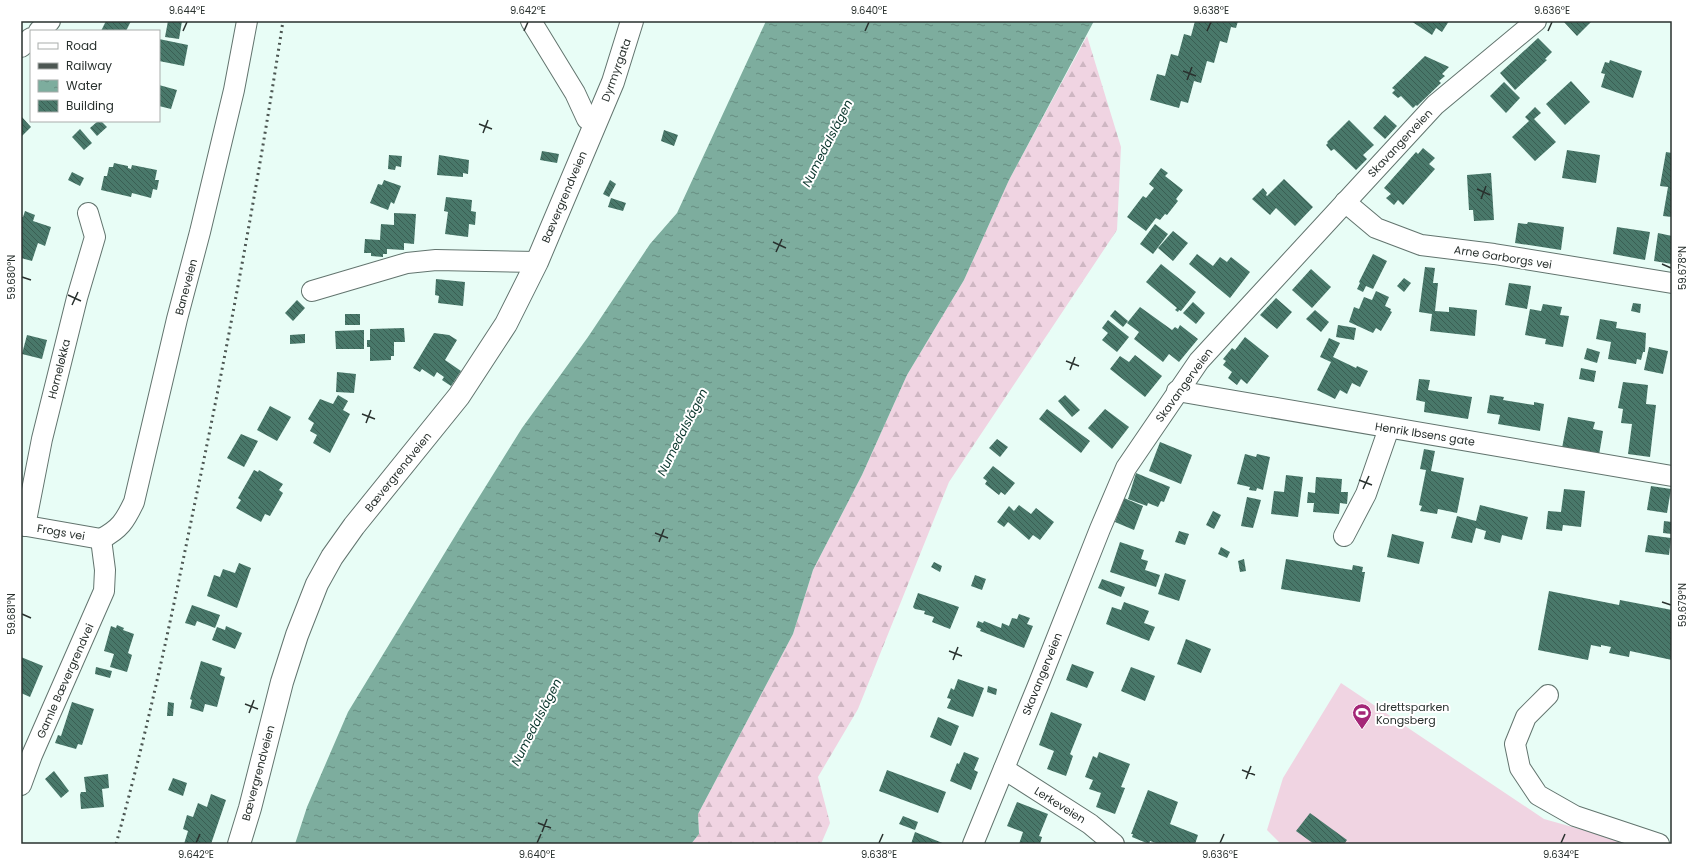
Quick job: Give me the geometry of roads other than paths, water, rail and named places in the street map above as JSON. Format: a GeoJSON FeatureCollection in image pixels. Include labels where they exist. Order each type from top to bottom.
{"type":"FeatureCollection","features":[{"type":"Feature","properties":{"kind":"main road","name":"Dyrmyrgata"},"geometry":{"type":"LineString","coordinates":[[593,119],[613,82],[632,21]]}},
{"type":"Feature","properties":{"kind":"main road","name":"Bævergrendveien"},"geometry":{"type":"LineString","coordinates":[[239,844],[250,808],[282,682],[299,628],[317,584],[332,556],[354,526],[459,396],[489,353],[506,324],[537,262],[593,119]]}},
{"type":"Feature","properties":{"kind":"street"},"geometry":{"type":"LineString","coordinates":[[40,30],[50,21]]}},
{"type":"Feature","properties":{"kind":"street","name":"Baneveien"},"geometry":{"type":"LineString","coordinates":[[101,539],[116,531],[125,520],[134,502],[177,319],[200,232],[234,90],[247,21]]}},
{"type":"Feature","properties":{"kind":"street"},"geometry":{"type":"LineString","coordinates":[[531,21],[574,93],[593,119]]}},
{"type":"Feature","properties":{"kind":"street","name":"Skavangerveien"},"geometry":{"type":"LineString","coordinates":[[973,844],[1126,468],[1177,391],[1199,361],[1435,105],[1536,21]]}},
{"type":"Feature","properties":{"kind":"street"},"geometry":{"type":"LineString","coordinates":[[21,47],[30,39]]}},
{"type":"Feature","properties":{"kind":"street","name":"Arne Garborgs vei"},"geometry":{"type":"LineString","coordinates":[[1345,202],[1376,228],[1421,245],[1494,254],[1672,283]]}},
{"type":"Feature","properties":{"kind":"street","name":"Horneløkka"},"geometry":{"type":"LineString","coordinates":[[23,526],[42,439],[77,298],[95,237],[88,213]]}},
{"type":"Feature","properties":{"kind":"street"},"geometry":{"type":"LineString","coordinates":[[312,291],[407,263],[436,260],[537,262]]}},
{"type":"Feature","properties":{"kind":"street","name":"Henrik Ibsens gate"},"geometry":{"type":"LineString","coordinates":[[1177,391],[1672,476]]}},
{"type":"Feature","properties":{"kind":"street"},"geometry":{"type":"LineString","coordinates":[[1344,536],[1366,494],[1389,428]]}},
{"type":"Feature","properties":{"kind":"street","name":"Frogs vei"},"geometry":{"type":"LineString","coordinates":[[23,526],[101,539]]}},
{"type":"Feature","properties":{"kind":"street","name":"Gamle Bævergrendvei"},"geometry":{"type":"LineString","coordinates":[[22,775],[104,591],[105,570],[101,539]]}},
{"type":"Feature","properties":{"kind":"street"},"geometry":{"type":"LineString","coordinates":[[1548,696],[1526,717],[1515,744],[1520,768],[1538,796],[1574,816],[1659,844]]}},
{"type":"Feature","properties":{"kind":"street","name":"Lerkeveien"},"geometry":{"type":"LineString","coordinates":[[1004,769],[1090,824],[1114,844]]}},
{"type":"Feature","properties":{"kind":"water","name":"Numedalslågen"},"geometry":{"type":"Polygon","coordinates":[[[766,21],[1094,21],[1009,180],[964,280],[907,375],[862,475],[813,570],[793,634],[698,814],[699,834],[691,844],[295,844],[307,807],[348,712],[522,428],[588,337],[650,244],[677,213],[766,21]]]}},
{"type":"Feature","properties":{"kind":"railway"},"geometry":{"type":"LineString","coordinates":[[116,844],[158,676],[207,447],[253,204],[283,21]]}},
{"type":"Feature","properties":{"kind":"place","name":"Idrettsparken Kongsberg"},"geometry":{"type":"Point","coordinates":[1362,730]}}]}
